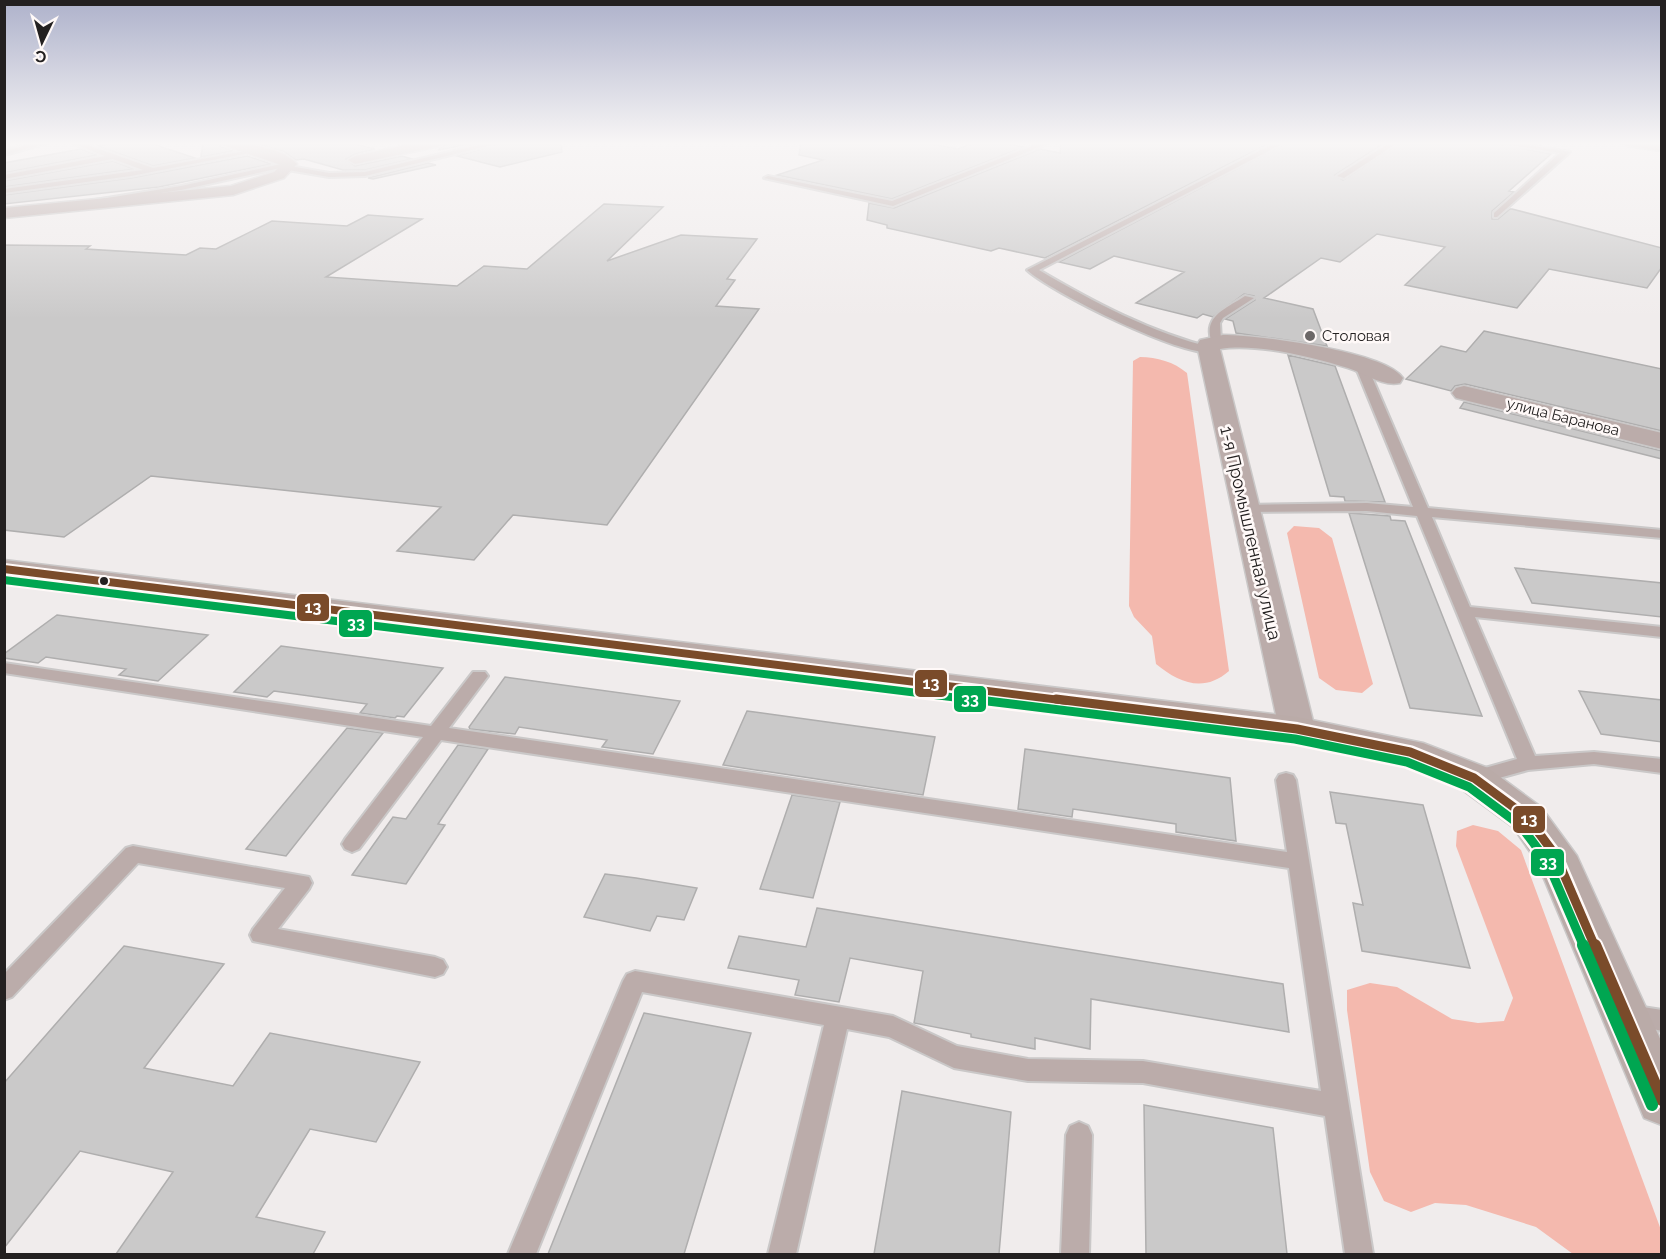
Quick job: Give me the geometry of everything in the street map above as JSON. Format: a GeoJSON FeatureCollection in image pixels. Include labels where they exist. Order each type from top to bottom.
{"type":"FeatureCollection","features":[{"type":"Feature","properties":{"kind":"main road"},"geometry":{"type":"LineString","coordinates":[[4,569],[1297,729],[1410,752],[1474,778],[1527,816],[1556,856],[1643,1018],[1662,1101]]}},
{"type":"Feature","properties":{"kind":"street"},"geometry":{"type":"LineString","coordinates":[[4,213],[126,201]]}},
{"type":"Feature","properties":{"kind":"street"},"geometry":{"type":"LineString","coordinates":[[1216,331],[1254,343],[1360,363],[1392,378]]}},
{"type":"Feature","properties":{"kind":"street","name":"1-я Промышленная улица"},"geometry":{"type":"LineString","coordinates":[[1216,331],[1245,509],[1297,729]]}},
{"type":"Feature","properties":{"kind":"street","name":"улица Баранова"},"geometry":{"type":"LineString","coordinates":[[1464,393],[1662,441]]}},
{"type":"Feature","properties":{"kind":"lane"},"geometry":{"type":"LineString","coordinates":[[86,202],[94,201]]}},
{"type":"Feature","properties":{"kind":"lane"},"geometry":{"type":"LineString","coordinates":[[877,201],[893,204],[901,201]]}},
{"type":"Feature","properties":{"kind":"lane"},"geometry":{"type":"LineString","coordinates":[[1167,201],[1032,270],[1109,316],[1183,345],[1216,331],[1249,298]]}},
{"type":"Feature","properties":{"kind":"lane"},"geometry":{"type":"LineString","coordinates":[[1497,215],[1513,201]]}},
{"type":"Feature","properties":{"kind":"lane"},"geometry":{"type":"LineString","coordinates":[[1360,363],[1528,762]]}},
{"type":"Feature","properties":{"kind":"lane"},"geometry":{"type":"LineString","coordinates":[[1245,509],[1366,507],[1662,534]]}},
{"type":"Feature","properties":{"kind":"lane"},"geometry":{"type":"LineString","coordinates":[[1464,611],[1662,632]]}},
{"type":"Feature","properties":{"kind":"lane"},"geometry":{"type":"LineString","coordinates":[[4,668],[1299,862]]}},
{"type":"Feature","properties":{"kind":"lane"},"geometry":{"type":"LineString","coordinates":[[352,844],[478,676]]}},
{"type":"Feature","properties":{"kind":"lane"},"geometry":{"type":"LineString","coordinates":[[1474,778],[1528,762],[1594,758],[1662,766]]}},
{"type":"Feature","properties":{"kind":"lane"},"geometry":{"type":"LineString","coordinates":[[1286,780],[1359,1254]]}},
{"type":"Feature","properties":{"kind":"lane"},"geometry":{"type":"LineString","coordinates":[[4,990],[133,854],[301,883],[261,935],[435,967]]}},
{"type":"Feature","properties":{"kind":"lane"},"geometry":{"type":"LineString","coordinates":[[522,1254],[635,981],[892,1027],[954,1057],[1028,1070],[1143,1072],[1336,1106]]}},
{"type":"Feature","properties":{"kind":"lane"},"geometry":{"type":"LineString","coordinates":[[782,1254],[838,1017]]}},
{"type":"Feature","properties":{"kind":"lane"},"geometry":{"type":"LineString","coordinates":[[1075,1254],[1079,1135]]}},
{"type":"Feature","properties":{"kind":"shaded area"},"geometry":{"type":"Polygon","coordinates":[[[1140,357],[1165,361],[1187,373],[1229,671],[1210,682],[1192,683],[1183,680],[1156,664],[1152,636],[1134,617],[1129,606],[1133,361],[1140,357]]]}},
{"type":"Feature","properties":{"kind":"shaded area"},"geometry":{"type":"Polygon","coordinates":[[[1294,526],[1319,528],[1332,538],[1373,684],[1362,693],[1336,690],[1319,678],[1287,533],[1294,526]]]}},
{"type":"Feature","properties":{"kind":"shaded area"},"geometry":{"type":"Polygon","coordinates":[[[1473,825],[1498,831],[1521,850],[1661,1230],[1661,1254],[1573,1254],[1536,1227],[1466,1205],[1435,1203],[1411,1212],[1384,1201],[1370,1172],[1347,1010],[1347,990],[1370,983],[1397,987],[1452,1019],[1478,1023],[1504,1021],[1513,998],[1456,846],[1457,831],[1473,825]]]}},
{"type":"Feature","properties":{"kind":"building"},"geometry":{"type":"Polygon","coordinates":[[[4,201],[34,201],[4,204],[4,201]]]}},
{"type":"Feature","properties":{"kind":"building"},"geometry":{"type":"Polygon","coordinates":[[[912,201],[1157,201],[1045,258],[999,248],[991,251],[887,228],[887,225],[867,220],[869,203],[894,208],[912,201]]]}},
{"type":"Feature","properties":{"kind":"building"},"geometry":{"type":"Polygon","coordinates":[[[1176,201],[1504,201],[1492,211],[1492,219],[1498,219],[1512,209],[1662,248],[1662,267],[1647,288],[1549,269],[1517,308],[1405,285],[1445,247],[1377,234],[1340,262],[1321,258],[1264,298],[1313,309],[1327,346],[1236,333],[1233,321],[1225,319],[1255,300],[1254,296],[1244,294],[1213,317],[1203,314],[1197,318],[1136,303],[1184,272],[1114,256],[1090,269],[1059,262],[1176,201]]]}},
{"type":"Feature","properties":{"kind":"building"},"geometry":{"type":"Polygon","coordinates":[[[604,204],[663,207],[607,261],[681,235],[757,239],[727,279],[735,280],[716,306],[759,309],[607,525],[513,515],[474,560],[397,551],[441,507],[151,476],[64,537],[4,530],[4,245],[90,246],[86,249],[186,255],[200,248],[216,249],[272,221],[347,226],[368,215],[422,219],[326,277],[457,286],[484,266],[527,269],[604,204]]]}},
{"type":"Feature","properties":{"kind":"building"},"geometry":{"type":"Polygon","coordinates":[[[1484,331],[1662,369],[1662,431],[1465,384],[1455,386],[1451,391],[1406,379],[1441,346],[1466,352],[1484,331]]]}},
{"type":"Feature","properties":{"kind":"building"},"geometry":{"type":"Polygon","coordinates":[[[1288,355],[1335,366],[1385,502],[1345,501],[1344,497],[1330,496],[1288,355]]]}},
{"type":"Feature","properties":{"kind":"building"},"geometry":{"type":"Polygon","coordinates":[[[1464,402],[1662,451],[1662,459],[1460,408],[1464,402]]]}},
{"type":"Feature","properties":{"kind":"building"},"geometry":{"type":"Polygon","coordinates":[[[1349,513],[1390,516],[1391,520],[1405,521],[1482,716],[1410,708],[1349,513]]]}},
{"type":"Feature","properties":{"kind":"building"},"geometry":{"type":"Polygon","coordinates":[[[1515,568],[1662,583],[1662,617],[1532,603],[1515,568]]]}},
{"type":"Feature","properties":{"kind":"building"},"geometry":{"type":"Polygon","coordinates":[[[57,615],[208,635],[158,681],[119,675],[126,669],[46,657],[38,663],[4,658],[4,654],[57,615]]]}},
{"type":"Feature","properties":{"kind":"building"},"geometry":{"type":"Polygon","coordinates":[[[281,646],[443,668],[404,717],[395,718],[360,713],[367,704],[274,691],[267,697],[234,692],[281,646]]]}},
{"type":"Feature","properties":{"kind":"building"},"geometry":{"type":"Polygon","coordinates":[[[505,677],[680,701],[653,754],[602,747],[607,740],[519,727],[515,734],[470,729],[469,727],[505,677]]]}},
{"type":"Feature","properties":{"kind":"building"},"geometry":{"type":"Polygon","coordinates":[[[1579,691],[1662,700],[1662,742],[1601,734],[1579,691]]]}},
{"type":"Feature","properties":{"kind":"building"},"geometry":{"type":"Polygon","coordinates":[[[747,711],[935,737],[923,795],[723,765],[747,711]]]}},
{"type":"Feature","properties":{"kind":"building"},"geometry":{"type":"Polygon","coordinates":[[[347,728],[383,733],[286,856],[246,849],[347,728]]]}},
{"type":"Feature","properties":{"kind":"building"},"geometry":{"type":"Polygon","coordinates":[[[458,745],[488,749],[438,824],[445,825],[406,884],[352,875],[393,817],[406,819],[458,745]]]}},
{"type":"Feature","properties":{"kind":"building"},"geometry":{"type":"Polygon","coordinates":[[[1025,749],[1230,778],[1236,841],[1176,832],[1176,824],[1073,809],[1072,817],[1018,809],[1025,749]]]}},
{"type":"Feature","properties":{"kind":"building"},"geometry":{"type":"Polygon","coordinates":[[[1330,792],[1423,805],[1470,968],[1362,951],[1353,903],[1363,905],[1346,824],[1336,823],[1330,792]]]}},
{"type":"Feature","properties":{"kind":"building"},"geometry":{"type":"Polygon","coordinates":[[[792,795],[840,802],[813,898],[760,889],[792,795]]]}},
{"type":"Feature","properties":{"kind":"building"},"geometry":{"type":"Polygon","coordinates":[[[605,874],[697,888],[684,920],[657,916],[650,931],[584,917],[605,874]]]}},
{"type":"Feature","properties":{"kind":"building"},"geometry":{"type":"Polygon","coordinates":[[[817,908],[1283,984],[1289,1032],[1091,999],[1090,1049],[1035,1038],[1035,1049],[914,1023],[923,971],[850,958],[839,1002],[795,995],[799,980],[728,968],[739,936],[806,947],[817,908]]]}},
{"type":"Feature","properties":{"kind":"building"},"geometry":{"type":"Polygon","coordinates":[[[124,946],[224,964],[144,1068],[233,1086],[270,1033],[420,1062],[376,1142],[310,1129],[256,1217],[325,1232],[313,1254],[116,1254],[173,1172],[80,1151],[4,1248],[4,1083],[124,946]]]}},
{"type":"Feature","properties":{"kind":"building"},"geometry":{"type":"Polygon","coordinates":[[[644,1013],[751,1033],[684,1254],[548,1254],[644,1013]]]}},
{"type":"Feature","properties":{"kind":"building"},"geometry":{"type":"Polygon","coordinates":[[[902,1091],[1011,1112],[999,1254],[874,1254],[902,1091]]]}},
{"type":"Feature","properties":{"kind":"building"},"geometry":{"type":"Polygon","coordinates":[[[1144,1105],[1273,1128],[1287,1254],[1146,1254],[1144,1105]]]}},
{"type":"Feature","properties":{"kind":"transit line","name":"13"},"geometry":{"type":"LineString","coordinates":[[4,569],[1297,729],[1410,752],[1474,778],[1527,817],[1556,856],[1662,1100]]}},
{"type":"Feature","properties":{"kind":"transit line","name":"33"},"geometry":{"type":"LineString","coordinates":[[4,580],[1295,739],[1407,762],[1469,787],[1520,825],[1547,861],[1652,1105]]}},
{"type":"Feature","properties":{"kind":"place","name":"Столовая"},"geometry":{"type":"Point","coordinates":[1310,336]}}]}
